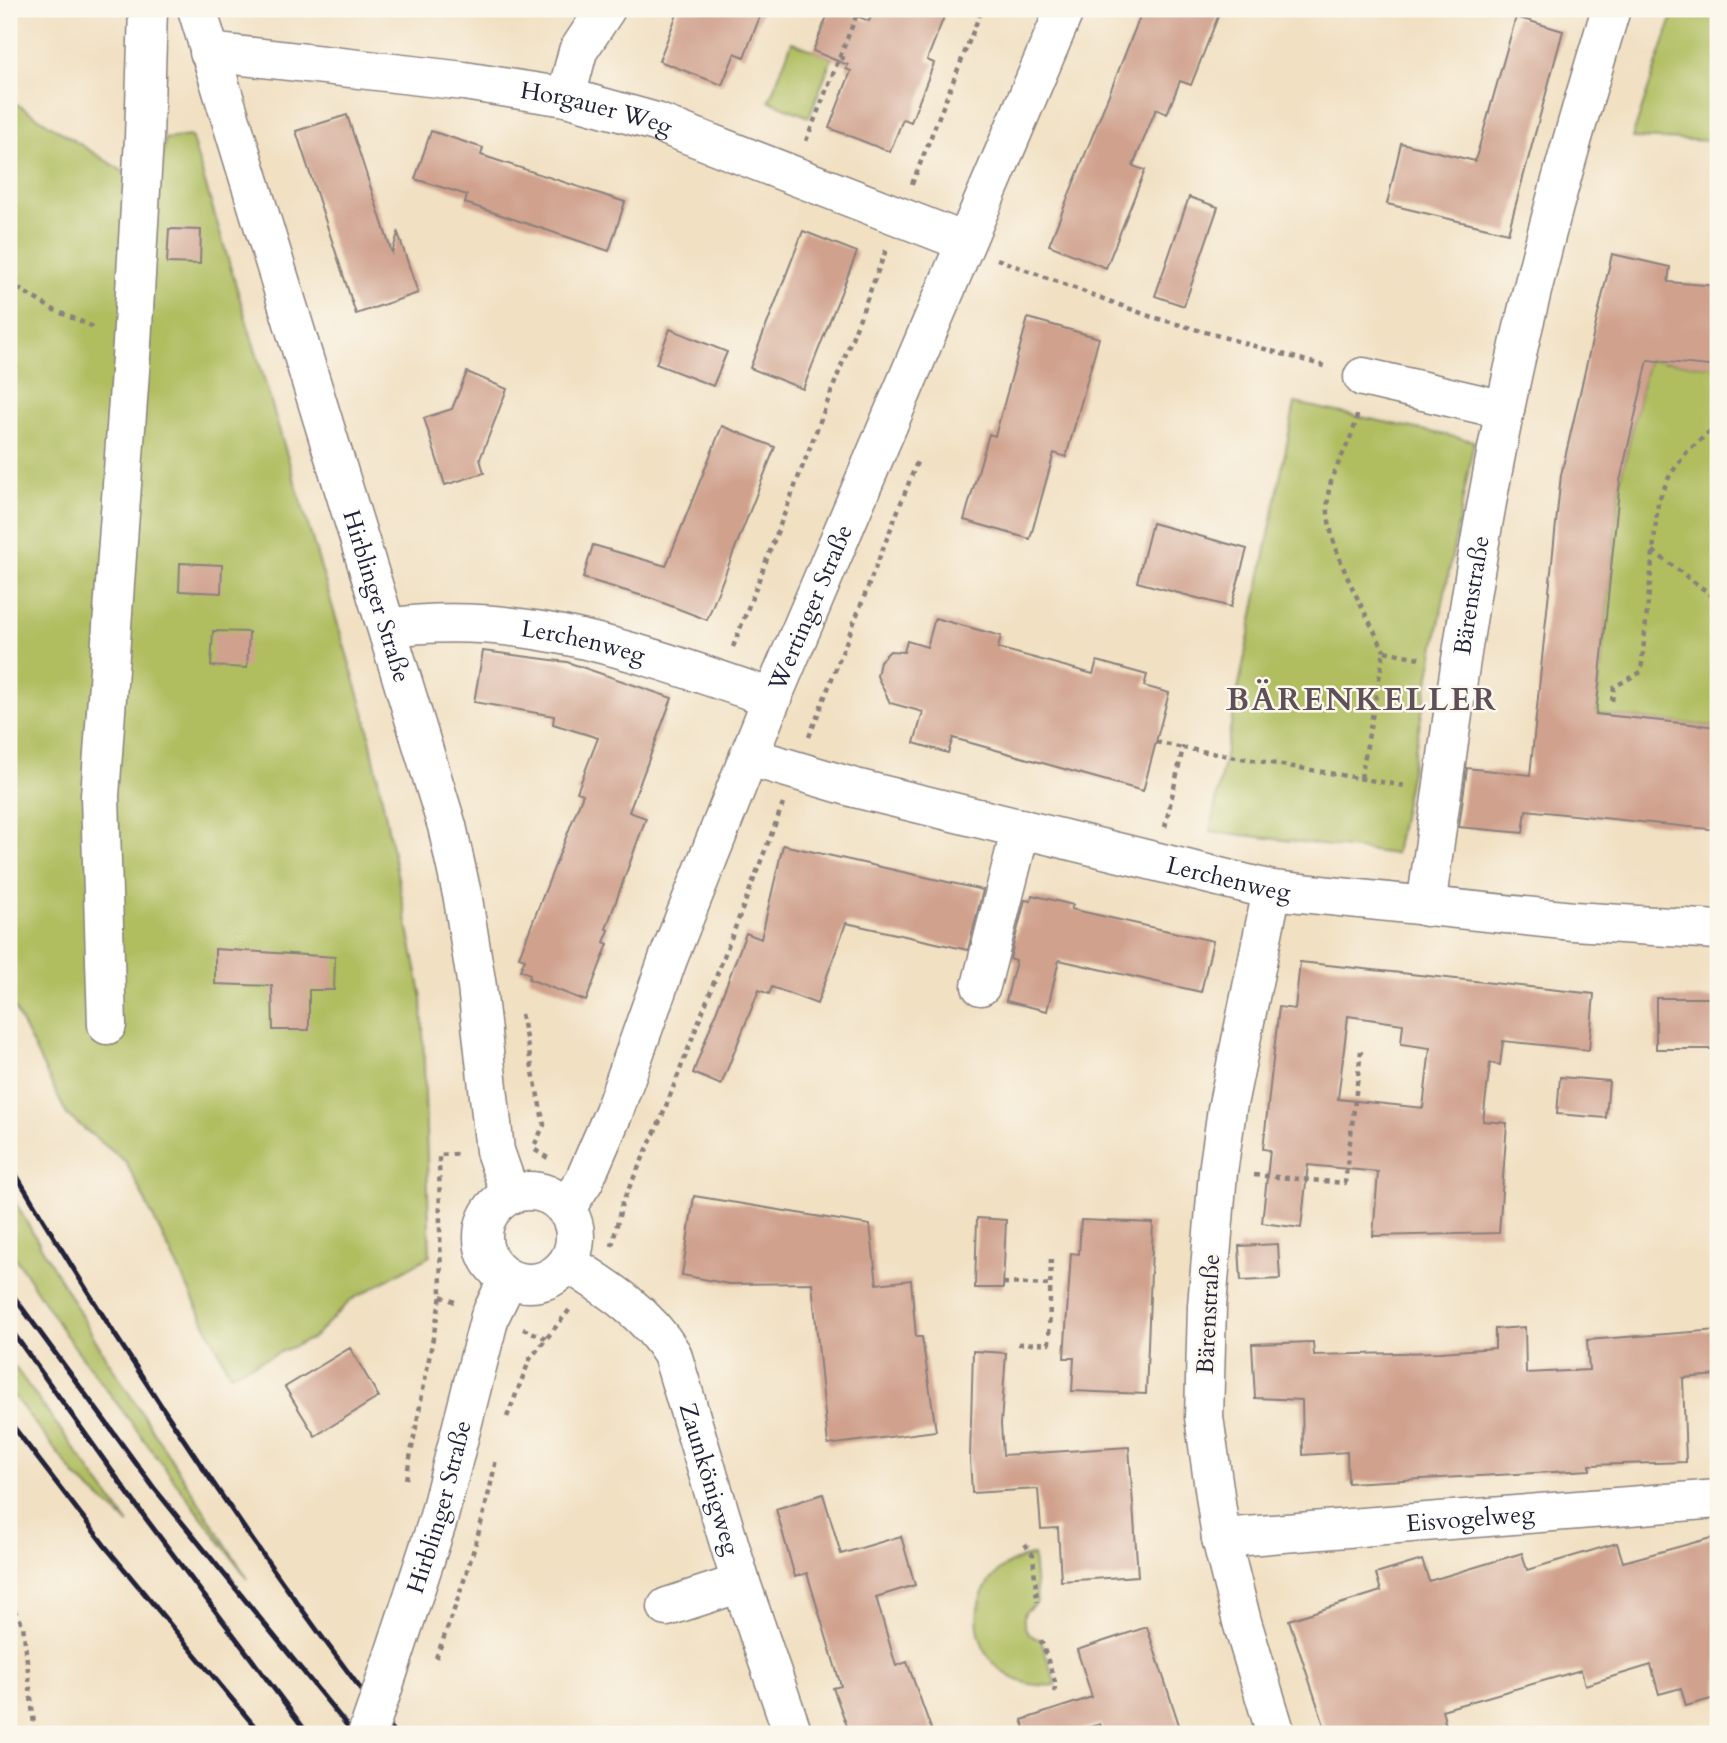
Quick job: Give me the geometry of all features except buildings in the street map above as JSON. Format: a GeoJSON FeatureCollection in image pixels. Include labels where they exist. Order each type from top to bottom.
{"type":"FeatureCollection","features":[{"type":"Feature","properties":{"kind":"street"},"geometry":{"type":"LineString","coordinates":[[107,1025],[100,796],[132,343],[144,138],[148,9]]}},
{"type":"Feature","properties":{"kind":"street","name":"Hirblinger Straße"},"geometry":{"type":"LineString","coordinates":[[197,9],[447,826],[463,899],[477,987],[495,1151],[510,1194]]}},
{"type":"Feature","properties":{"kind":"street"},"geometry":{"type":"LineString","coordinates":[[566,97],[578,51],[606,9]]}},
{"type":"Feature","properties":{"kind":"street","name":"Wertinger Straße"},"geometry":{"type":"LineString","coordinates":[[566,1208],[584,1181],[613,1114],[668,959],[772,698],[981,250],[1065,9]]}},
{"type":"Feature","properties":{"kind":"street","name":"Bärenstraße"},"geometry":{"type":"LineString","coordinates":[[1426,907],[1459,666],[1505,410],[1562,168],[1611,9]]}},
{"type":"Feature","properties":{"kind":"street","name":"Horgauer Weg"},"geometry":{"type":"LineString","coordinates":[[209,51],[464,81],[566,97],[656,122],[981,250]]}},
{"type":"Feature","properties":{"kind":"street"},"geometry":{"type":"LineString","coordinates":[[1363,377],[1505,410]]}},
{"type":"Feature","properties":{"kind":"street","name":"Lerchenweg"},"geometry":{"type":"LineString","coordinates":[[387,628],[438,621],[536,628],[656,659],[772,698]]}},
{"type":"Feature","properties":{"kind":"street","name":"Lerchenweg"},"geometry":{"type":"LineString","coordinates":[[750,757],[796,771],[1272,890],[1426,907],[1718,930]]}},
{"type":"Feature","properties":{"kind":"street"},"geometry":{"type":"LineString","coordinates":[[981,986],[1021,828]]}},
{"type":"Feature","properties":{"kind":"street","name":"Bärenstraße"},"geometry":{"type":"LineString","coordinates":[[1272,890],[1227,1109],[1218,1172],[1207,1306],[1204,1417],[1221,1538],[1242,1622],[1276,1734]]}},
{"type":"Feature","properties":{"kind":"street"},"geometry":{"type":"LineString","coordinates":[[541,1192],[555,1198],[566,1208],[574,1223],[581,1272],[521,1283],[508,1279],[489,1261],[483,1230],[493,1209],[510,1194],[541,1192]]}},
{"type":"Feature","properties":{"kind":"street","name":"Zaunkönigweg"},"geometry":{"type":"LineString","coordinates":[[581,1272],[638,1311],[657,1330],[672,1354],[740,1583],[793,1734]]}},
{"type":"Feature","properties":{"kind":"street","name":"Hirblinger Straße"},"geometry":{"type":"LineString","coordinates":[[367,1734],[439,1520],[490,1316],[508,1279]]}},
{"type":"Feature","properties":{"kind":"street","name":"Eisvogelweg"},"geometry":{"type":"LineString","coordinates":[[1221,1538],[1718,1499]]}},
{"type":"Feature","properties":{"kind":"street"},"geometry":{"type":"LineString","coordinates":[[667,1607],[740,1583]]}},
{"type":"Feature","properties":{"kind":"path"},"geometry":{"type":"LineString","coordinates":[[793,175],[859,9]]}},
{"type":"Feature","properties":{"kind":"path"},"geometry":{"type":"LineString","coordinates":[[721,680],[899,216],[982,9]]}},
{"type":"Feature","properties":{"kind":"path"},"geometry":{"type":"LineString","coordinates":[[840,57],[849,61]]}},
{"type":"Feature","properties":{"kind":"path"},"geometry":{"type":"LineString","coordinates":[[981,250],[992,271]]}},
{"type":"Feature","properties":{"kind":"path"},"geometry":{"type":"LineString","coordinates":[[981,250],[1149,316],[1363,377],[1356,423],[1328,495],[1329,520],[1336,549],[1384,651],[1362,779]]}},
{"type":"Feature","properties":{"kind":"path"},"geometry":{"type":"LineString","coordinates":[[9,284],[54,310],[132,343]]}},
{"type":"Feature","properties":{"kind":"path"},"geometry":{"type":"LineString","coordinates":[[1612,701],[1614,687],[1641,672],[1658,502],[1670,475],[1686,453],[1718,424]]}},
{"type":"Feature","properties":{"kind":"path"},"geometry":{"type":"LineString","coordinates":[[581,1272],[610,1253],[622,1203],[661,1119],[920,454]]}},
{"type":"Feature","properties":{"kind":"path"},"geometry":{"type":"LineString","coordinates":[[1653,551],[1718,600]]}},
{"type":"Feature","properties":{"kind":"path"},"geometry":{"type":"LineString","coordinates":[[1384,651],[1459,666]]}},
{"type":"Feature","properties":{"kind":"path"},"geometry":{"type":"LineString","coordinates":[[1156,742],[1442,792]]}},
{"type":"Feature","properties":{"kind":"path"},"geometry":{"type":"LineString","coordinates":[[1158,862],[1182,748]]}},
{"type":"Feature","properties":{"kind":"path"},"geometry":{"type":"LineString","coordinates":[[1218,1172],[1345,1184],[1361,1051]]}},
{"type":"Feature","properties":{"kind":"path"},"geometry":{"type":"LineString","coordinates":[[421,1406],[441,1296],[439,1156],[495,1151]]}},
{"type":"Feature","properties":{"kind":"path"},"geometry":{"type":"LineString","coordinates":[[1018,1344],[1049,1343],[1051,1255]]}},
{"type":"Feature","properties":{"kind":"path"},"geometry":{"type":"LineString","coordinates":[[1003,1283],[1051,1284]]}},
{"type":"Feature","properties":{"kind":"path"},"geometry":{"type":"LineString","coordinates":[[1025,1544],[1033,1555],[1037,1602]]}},
{"type":"Feature","properties":{"kind":"path"},"geometry":{"type":"LineString","coordinates":[[9,1601],[23,1625],[35,1734]]}},
{"type":"Feature","properties":{"kind":"path"},"geometry":{"type":"LineString","coordinates":[[1041,1640],[1056,1685],[1054,1692]]}},
{"type":"Feature","properties":{"kind":"green space"},"geometry":{"type":"Polygon","coordinates":[[[1675,9],[1718,9],[1718,141],[1632,138],[1675,9]]]}},
{"type":"Feature","properties":{"kind":"green space"},"geometry":{"type":"Polygon","coordinates":[[[792,42],[832,58],[809,117],[769,101],[792,42]]]}},
{"type":"Feature","properties":{"kind":"green space"},"geometry":{"type":"Polygon","coordinates":[[[9,99],[124,172],[161,172],[165,139],[191,136],[366,718],[422,998],[430,1256],[351,1300],[313,1338],[230,1374],[126,1162],[67,1115],[9,997],[9,99]]]}},
{"type":"Feature","properties":{"kind":"green space"},"geometry":{"type":"Polygon","coordinates":[[[1648,360],[1718,367],[1718,727],[1596,714],[1620,481],[1648,360]]]}},
{"type":"Feature","properties":{"kind":"green space"},"geometry":{"type":"Polygon","coordinates":[[[1295,403],[1474,441],[1395,854],[1210,831],[1295,403]]]}},
{"type":"Feature","properties":{"kind":"green space"},"geometry":{"type":"Polygon","coordinates":[[[9,1192],[105,1356],[248,1579],[65,1334],[9,1248],[9,1192]]]}},
{"type":"Feature","properties":{"kind":"green space"},"geometry":{"type":"Polygon","coordinates":[[[9,1359],[129,1524],[76,1477],[9,1390],[9,1359]]]}},
{"type":"Feature","properties":{"kind":"green space"},"geometry":{"type":"Polygon","coordinates":[[[1033,1555],[1037,1602],[1025,1612],[1024,1621],[1029,1633],[1041,1640],[1056,1685],[1026,1683],[1003,1672],[987,1653],[978,1631],[978,1607],[987,1585],[1005,1566],[1033,1555]]]}},
{"type":"Feature","properties":{"kind":"railway"},"geometry":{"type":"LineString","coordinates":[[9,1163],[99,1310],[193,1454],[292,1595],[395,1734]]}},
{"type":"Feature","properties":{"kind":"railway"},"geometry":{"type":"LineString","coordinates":[[9,1290],[154,1488],[354,1734]]}},
{"type":"Feature","properties":{"kind":"railway"},"geometry":{"type":"LineString","coordinates":[[9,1327],[144,1516],[308,1734]]}},
{"type":"Feature","properties":{"kind":"railway"},"geometry":{"type":"LineString","coordinates":[[9,1421],[105,1546],[261,1734]]}},
{"type":"Feature","properties":{"kind":"district","name":"BÄRENKELLER"},"geometry":{"type":"Point","coordinates":[1362,699]}}]}
